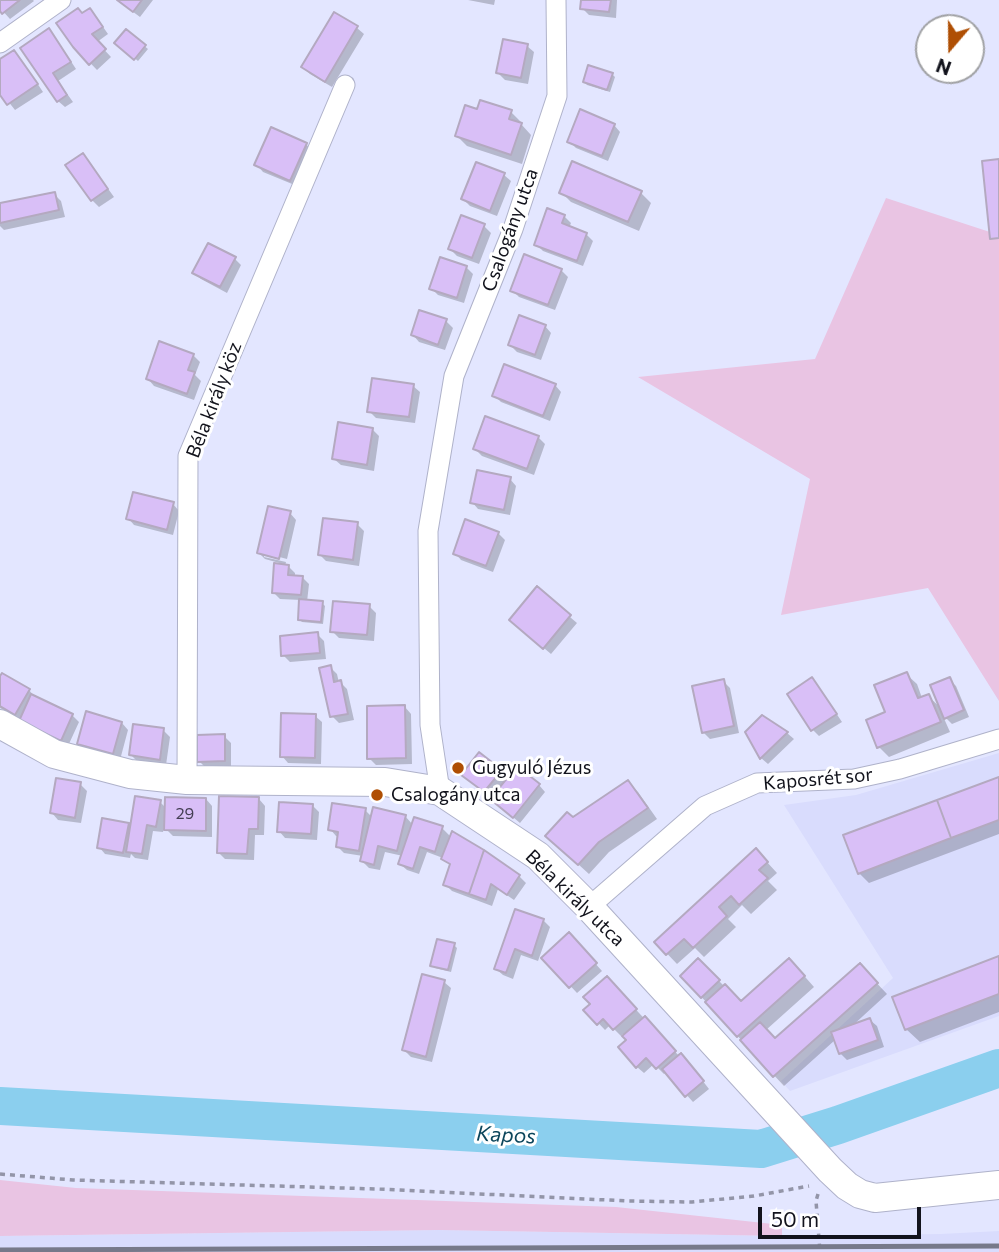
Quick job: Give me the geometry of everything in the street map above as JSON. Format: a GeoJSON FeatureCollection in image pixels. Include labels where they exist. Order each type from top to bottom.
{"type":"FeatureCollection","features":[{"type":"Feature","properties":{"kind":"street"},"geometry":{"type":"LineString","coordinates":[[0,43],[61,0]]}},
{"type":"Feature","properties":{"kind":"street","name":"Csalogány utca"},"geometry":{"type":"LineString","coordinates":[[440,790],[430,724],[428,531],[454,376],[513,229],[557,96],[556,0]]}},
{"type":"Feature","properties":{"kind":"street","name":"Béla király köz"},"geometry":{"type":"LineString","coordinates":[[187,780],[188,456],[345,85]]}},
{"type":"Feature","properties":{"kind":"street","name":"Béla király utca"},"geometry":{"type":"LineString","coordinates":[[0,724],[54,754],[130,774],[187,780],[385,782],[440,790],[538,856],[589,906],[766,1100],[825,1177],[860,1194],[876,1198],[999,1185]]}},
{"type":"Feature","properties":{"kind":"street","name":"Kaposrét sor"},"geometry":{"type":"LineString","coordinates":[[589,906],[705,806],[757,783],[854,779],[900,769],[999,739]]}},
{"type":"Feature","properties":{"kind":"path"},"geometry":{"type":"LineString","coordinates":[[0,1174],[73,1180],[692,1202],[754,1196],[825,1177]]}},
{"type":"Feature","properties":{"kind":"path"},"geometry":{"type":"LineString","coordinates":[[820,1252],[816,1201],[825,1177]]}},
{"type":"Feature","properties":{"kind":"shaded area"},"geometry":{"type":"Polygon","coordinates":[[[886,198],[999,235],[999,701],[928,588],[781,615],[810,479],[638,377],[815,359],[886,198]]]}},
{"type":"Feature","properties":{"kind":"shaded area"},"geometry":{"type":"Polygon","coordinates":[[[999,753],[999,1016],[790,1091],[781,1081],[893,978],[784,805],[856,795],[999,753]]]}},
{"type":"Feature","properties":{"kind":"shaded area"},"geometry":{"type":"Polygon","coordinates":[[[0,1180],[76,1188],[616,1207],[782,1225],[782,1236],[439,1230],[0,1236],[0,1180]]]}},
{"type":"Feature","properties":{"kind":"shaded area"},"geometry":{"type":"Polygon","coordinates":[[[439,1230],[782,1236],[999,1231],[999,1252],[0,1252],[0,1236],[439,1230]]]}},
{"type":"Feature","properties":{"kind":"building"},"geometry":{"type":"Polygon","coordinates":[[[0,0],[20,0],[2,14],[0,0]]]}},
{"type":"Feature","properties":{"kind":"building"},"geometry":{"type":"Polygon","coordinates":[[[117,0],[142,0],[133,12],[117,0]]]}},
{"type":"Feature","properties":{"kind":"building"},"geometry":{"type":"Polygon","coordinates":[[[581,0],[611,0],[609,12],[580,9],[581,0]]]}},
{"type":"Feature","properties":{"kind":"building"},"geometry":{"type":"Polygon","coordinates":[[[78,8],[82,13],[90,8],[103,27],[92,34],[106,49],[89,65],[56,23],[78,8]]]}},
{"type":"Feature","properties":{"kind":"building"},"geometry":{"type":"Polygon","coordinates":[[[334,12],[358,26],[325,82],[301,67],[334,12]]]}},
{"type":"Feature","properties":{"kind":"building"},"geometry":{"type":"Polygon","coordinates":[[[49,28],[71,62],[53,73],[67,95],[57,102],[20,48],[49,28]]]}},
{"type":"Feature","properties":{"kind":"building"},"geometry":{"type":"Polygon","coordinates":[[[126,29],[146,45],[134,60],[114,43],[126,29]]]}},
{"type":"Feature","properties":{"kind":"building"},"geometry":{"type":"Polygon","coordinates":[[[503,39],[528,44],[521,78],[496,73],[503,39]]]}},
{"type":"Feature","properties":{"kind":"building"},"geometry":{"type":"Polygon","coordinates":[[[14,50],[38,84],[7,105],[0,95],[0,59],[14,50]]]}},
{"type":"Feature","properties":{"kind":"building"},"geometry":{"type":"Polygon","coordinates":[[[588,65],[613,73],[607,90],[583,82],[588,65]]]}},
{"type":"Feature","properties":{"kind":"building"},"geometry":{"type":"Polygon","coordinates":[[[480,100],[512,110],[509,119],[522,123],[511,155],[455,136],[465,105],[477,109],[480,100]]]}},
{"type":"Feature","properties":{"kind":"building"},"geometry":{"type":"Polygon","coordinates":[[[580,109],[615,124],[602,156],[567,142],[580,109]]]}},
{"type":"Feature","properties":{"kind":"building"},"geometry":{"type":"Polygon","coordinates":[[[271,127],[307,143],[290,181],[254,165],[271,127]]]}},
{"type":"Feature","properties":{"kind":"building"},"geometry":{"type":"Polygon","coordinates":[[[83,153],[108,189],[91,201],[65,165],[83,153]]]}},
{"type":"Feature","properties":{"kind":"building"},"geometry":{"type":"Polygon","coordinates":[[[999,159],[999,238],[990,239],[982,161],[999,159]]]}},
{"type":"Feature","properties":{"kind":"building"},"geometry":{"type":"Polygon","coordinates":[[[572,161],[642,191],[628,222],[559,193],[572,161]]]}},
{"type":"Feature","properties":{"kind":"building"},"geometry":{"type":"Polygon","coordinates":[[[476,162],[505,173],[490,211],[461,199],[476,162]]]}},
{"type":"Feature","properties":{"kind":"building"},"geometry":{"type":"Polygon","coordinates":[[[55,192],[59,210],[0,223],[0,203],[55,192]]]}},
{"type":"Feature","properties":{"kind":"building"},"geometry":{"type":"Polygon","coordinates":[[[547,208],[565,215],[562,223],[587,233],[577,261],[534,245],[547,208]]]}},
{"type":"Feature","properties":{"kind":"building"},"geometry":{"type":"Polygon","coordinates":[[[461,215],[485,224],[472,258],[448,249],[461,215]]]}},
{"type":"Feature","properties":{"kind":"building"},"geometry":{"type":"Polygon","coordinates":[[[208,243],[236,257],[220,287],[192,273],[208,243]]]}},
{"type":"Feature","properties":{"kind":"building"},"geometry":{"type":"Polygon","coordinates":[[[524,254],[562,269],[548,305],[510,291],[524,254]]]}},
{"type":"Feature","properties":{"kind":"building"},"geometry":{"type":"Polygon","coordinates":[[[440,257],[467,266],[457,298],[429,289],[440,257]]]}},
{"type":"Feature","properties":{"kind":"building"},"geometry":{"type":"Polygon","coordinates":[[[419,310],[447,319],[438,345],[411,335],[419,310]]]}},
{"type":"Feature","properties":{"kind":"building"},"geometry":{"type":"Polygon","coordinates":[[[519,315],[546,325],[535,355],[508,345],[519,315]]]}},
{"type":"Feature","properties":{"kind":"building"},"geometry":{"type":"Polygon","coordinates":[[[159,341],[194,354],[188,370],[195,372],[187,394],[146,379],[159,341]]]}},
{"type":"Feature","properties":{"kind":"building"},"geometry":{"type":"Polygon","coordinates":[[[504,364],[556,384],[543,416],[492,396],[504,364]]]}},
{"type":"Feature","properties":{"kind":"building"},"geometry":{"type":"Polygon","coordinates":[[[372,378],[414,384],[409,417],[367,412],[372,378]]]}},
{"type":"Feature","properties":{"kind":"building"},"geometry":{"type":"Polygon","coordinates":[[[485,416],[539,436],[527,469],[473,449],[485,416]]]}},
{"type":"Feature","properties":{"kind":"building"},"geometry":{"type":"Polygon","coordinates":[[[338,422],[373,428],[367,465],[332,459],[338,422]]]}},
{"type":"Feature","properties":{"kind":"building"},"geometry":{"type":"Polygon","coordinates":[[[477,470],[511,477],[504,510],[470,503],[477,470]]]}},
{"type":"Feature","properties":{"kind":"building"},"geometry":{"type":"Polygon","coordinates":[[[133,492],[174,502],[167,530],[126,519],[133,492]]]}},
{"type":"Feature","properties":{"kind":"building"},"geometry":{"type":"Polygon","coordinates":[[[268,506],[291,511],[279,559],[257,553],[268,506]]]}},
{"type":"Feature","properties":{"kind":"building"},"geometry":{"type":"Polygon","coordinates":[[[323,518],[358,522],[353,560],[318,555],[323,518]]]}},
{"type":"Feature","properties":{"kind":"building"},"geometry":{"type":"Polygon","coordinates":[[[465,519],[499,532],[486,566],[453,554],[465,519]]]}},
{"type":"Feature","properties":{"kind":"building"},"geometry":{"type":"Polygon","coordinates":[[[274,563],[289,565],[288,575],[303,576],[301,595],[272,593],[274,563]]]}},
{"type":"Feature","properties":{"kind":"building"},"geometry":{"type":"Polygon","coordinates":[[[537,586],[571,615],[543,649],[509,620],[537,586]]]}},
{"type":"Feature","properties":{"kind":"building"},"geometry":{"type":"Polygon","coordinates":[[[299,599],[323,601],[321,622],[298,620],[299,599]]]}},
{"type":"Feature","properties":{"kind":"building"},"geometry":{"type":"Polygon","coordinates":[[[333,601],[370,604],[367,635],[330,632],[333,601]]]}},
{"type":"Feature","properties":{"kind":"building"},"geometry":{"type":"Polygon","coordinates":[[[318,632],[320,653],[281,656],[280,636],[318,632]]]}},
{"type":"Feature","properties":{"kind":"building"},"geometry":{"type":"Polygon","coordinates":[[[331,665],[334,682],[341,680],[348,714],[330,717],[319,668],[331,665]]]}},
{"type":"Feature","properties":{"kind":"building"},"geometry":{"type":"Polygon","coordinates":[[[907,672],[918,698],[929,694],[941,722],[877,748],[866,720],[885,712],[874,685],[907,672]]]}},
{"type":"Feature","properties":{"kind":"building"},"geometry":{"type":"Polygon","coordinates":[[[2,673],[30,689],[15,715],[0,706],[2,673]]]}},
{"type":"Feature","properties":{"kind":"building"},"geometry":{"type":"Polygon","coordinates":[[[812,677],[837,714],[811,731],[787,694],[812,677]]]}},
{"type":"Feature","properties":{"kind":"building"},"geometry":{"type":"Polygon","coordinates":[[[950,677],[964,710],[944,719],[930,685],[950,677]]]}},
{"type":"Feature","properties":{"kind":"building"},"geometry":{"type":"Polygon","coordinates":[[[724,679],[734,726],[702,733],[692,686],[724,679]]]}},
{"type":"Feature","properties":{"kind":"building"},"geometry":{"type":"Polygon","coordinates":[[[31,694],[73,714],[61,741],[19,721],[31,694]]]}},
{"type":"Feature","properties":{"kind":"building"},"geometry":{"type":"Polygon","coordinates":[[[405,705],[406,758],[367,759],[367,706],[405,705]]]}},
{"type":"Feature","properties":{"kind":"building"},"geometry":{"type":"Polygon","coordinates":[[[86,711],[122,722],[113,754],[77,744],[86,711]]]}},
{"type":"Feature","properties":{"kind":"building"},"geometry":{"type":"Polygon","coordinates":[[[281,713],[316,714],[315,758],[280,757],[281,713]]]}},
{"type":"Feature","properties":{"kind":"building"},"geometry":{"type":"Polygon","coordinates":[[[762,715],[788,732],[760,759],[745,732],[762,715]]]}},
{"type":"Feature","properties":{"kind":"building"},"geometry":{"type":"Polygon","coordinates":[[[133,724],[164,728],[160,760],[129,755],[133,724]]]}},
{"type":"Feature","properties":{"kind":"building"},"geometry":{"type":"Polygon","coordinates":[[[225,734],[225,761],[197,762],[197,735],[225,734]]]}},
{"type":"Feature","properties":{"kind":"building"},"geometry":{"type":"Polygon","coordinates":[[[479,752],[502,770],[484,792],[461,775],[479,752]]]}},
{"type":"Feature","properties":{"kind":"building"},"geometry":{"type":"Polygon","coordinates":[[[517,766],[540,784],[513,818],[490,799],[517,766]]]}},
{"type":"Feature","properties":{"kind":"building"},"geometry":{"type":"Polygon","coordinates":[[[999,777],[999,820],[951,838],[937,800],[999,777]]]}},
{"type":"Feature","properties":{"kind":"building"},"geometry":{"type":"Polygon","coordinates":[[[56,778],[81,782],[75,818],[50,813],[56,778]]]}},
{"type":"Feature","properties":{"kind":"building"},"geometry":{"type":"Polygon","coordinates":[[[628,780],[648,808],[599,842],[578,865],[545,836],[567,812],[573,817],[628,780]]]}},
{"type":"Feature","properties":{"kind":"building"},"geometry":{"type":"Polygon","coordinates":[[[135,796],[161,800],[156,827],[147,825],[142,854],[126,852],[135,796]]]}},
{"type":"Feature","properties":{"kind":"building"},"geometry":{"type":"Polygon","coordinates":[[[219,796],[259,797],[258,829],[249,829],[247,854],[217,853],[219,796]]]}},
{"type":"Feature","properties":{"kind":"building"},"geometry":{"type":"Polygon","coordinates":[[[165,797],[206,798],[206,831],[164,830],[165,797]]]}},
{"type":"Feature","properties":{"kind":"building"},"geometry":{"type":"Polygon","coordinates":[[[937,800],[951,838],[858,874],[843,835],[937,800]]]}},
{"type":"Feature","properties":{"kind":"building"},"geometry":{"type":"Polygon","coordinates":[[[279,802],[313,804],[311,834],[277,832],[279,802]]]}},
{"type":"Feature","properties":{"kind":"building"},"geometry":{"type":"Polygon","coordinates":[[[332,803],[366,808],[359,851],[336,847],[338,832],[328,830],[332,803]]]}},
{"type":"Feature","properties":{"kind":"building"},"geometry":{"type":"Polygon","coordinates":[[[373,807],[406,815],[397,851],[378,846],[374,865],[360,861],[373,807]]]}},
{"type":"Feature","properties":{"kind":"building"},"geometry":{"type":"Polygon","coordinates":[[[414,817],[443,826],[435,852],[420,847],[413,869],[398,864],[414,817]]]}},
{"type":"Feature","properties":{"kind":"building"},"geometry":{"type":"Polygon","coordinates":[[[102,818],[129,823],[123,853],[97,848],[102,818]]]}},
{"type":"Feature","properties":{"kind":"building"},"geometry":{"type":"Polygon","coordinates":[[[452,831],[484,850],[469,894],[443,885],[450,864],[441,859],[452,831]]]}},
{"type":"Feature","properties":{"kind":"building"},"geometry":{"type":"Polygon","coordinates":[[[756,848],[768,862],[759,870],[768,878],[739,905],[731,896],[719,907],[727,916],[693,948],[684,939],[666,955],[654,942],[756,848]]]}},
{"type":"Feature","properties":{"kind":"building"},"geometry":{"type":"Polygon","coordinates":[[[484,850],[520,875],[507,895],[491,884],[486,900],[469,894],[484,850]]]}},
{"type":"Feature","properties":{"kind":"building"},"geometry":{"type":"Polygon","coordinates":[[[515,909],[544,919],[532,956],[515,949],[506,973],[494,969],[515,909]]]}},
{"type":"Feature","properties":{"kind":"building"},"geometry":{"type":"Polygon","coordinates":[[[569,932],[597,963],[569,988],[541,958],[569,932]]]}},
{"type":"Feature","properties":{"kind":"building"},"geometry":{"type":"Polygon","coordinates":[[[437,939],[455,943],[448,970],[430,966],[437,939]]]}},
{"type":"Feature","properties":{"kind":"building"},"geometry":{"type":"Polygon","coordinates":[[[999,956],[999,994],[905,1030],[892,997],[999,956]]]}},
{"type":"Feature","properties":{"kind":"building"},"geometry":{"type":"Polygon","coordinates":[[[698,958],[720,980],[701,998],[680,976],[698,958]]]}},
{"type":"Feature","properties":{"kind":"building"},"geometry":{"type":"Polygon","coordinates":[[[789,958],[805,976],[737,1037],[705,1002],[725,984],[741,1001],[789,958]]]}},
{"type":"Feature","properties":{"kind":"building"},"geometry":{"type":"Polygon","coordinates":[[[860,963],[878,983],[773,1077],[740,1040],[760,1022],[775,1038],[860,963]]]}},
{"type":"Feature","properties":{"kind":"building"},"geometry":{"type":"Polygon","coordinates":[[[422,974],[445,980],[426,1057],[402,1050],[422,974]]]}},
{"type":"Feature","properties":{"kind":"building"},"geometry":{"type":"Polygon","coordinates":[[[607,976],[637,1009],[613,1030],[603,1019],[597,1025],[583,1010],[590,1004],[583,997],[607,976]]]}},
{"type":"Feature","properties":{"kind":"building"},"geometry":{"type":"Polygon","coordinates":[[[645,1016],[676,1051],[656,1069],[646,1058],[636,1068],[618,1047],[626,1040],[622,1036],[645,1016]]]}},
{"type":"Feature","properties":{"kind":"building"},"geometry":{"type":"Polygon","coordinates":[[[870,1018],[878,1040],[839,1054],[831,1032],[870,1018]]]}},
{"type":"Feature","properties":{"kind":"building"},"geometry":{"type":"Polygon","coordinates":[[[681,1053],[704,1081],[685,1097],[662,1069],[681,1053]]]}},
{"type":"Feature","properties":{"kind":"waterway","name":"Kapos"},"geometry":{"type":"LineString","coordinates":[[0,1106],[761,1149],[999,1068]]}},
{"type":"Feature","properties":{"kind":"railway"},"geometry":{"type":"LineString","coordinates":[[0,1250],[999,1246]]}},
{"type":"Feature","properties":{"kind":"place","name":"Gugyuló Jézus"},"geometry":{"type":"Point","coordinates":[458,768]}},
{"type":"Feature","properties":{"kind":"place","name":"Csalogány utca"},"geometry":{"type":"Point","coordinates":[377,795]}}]}
